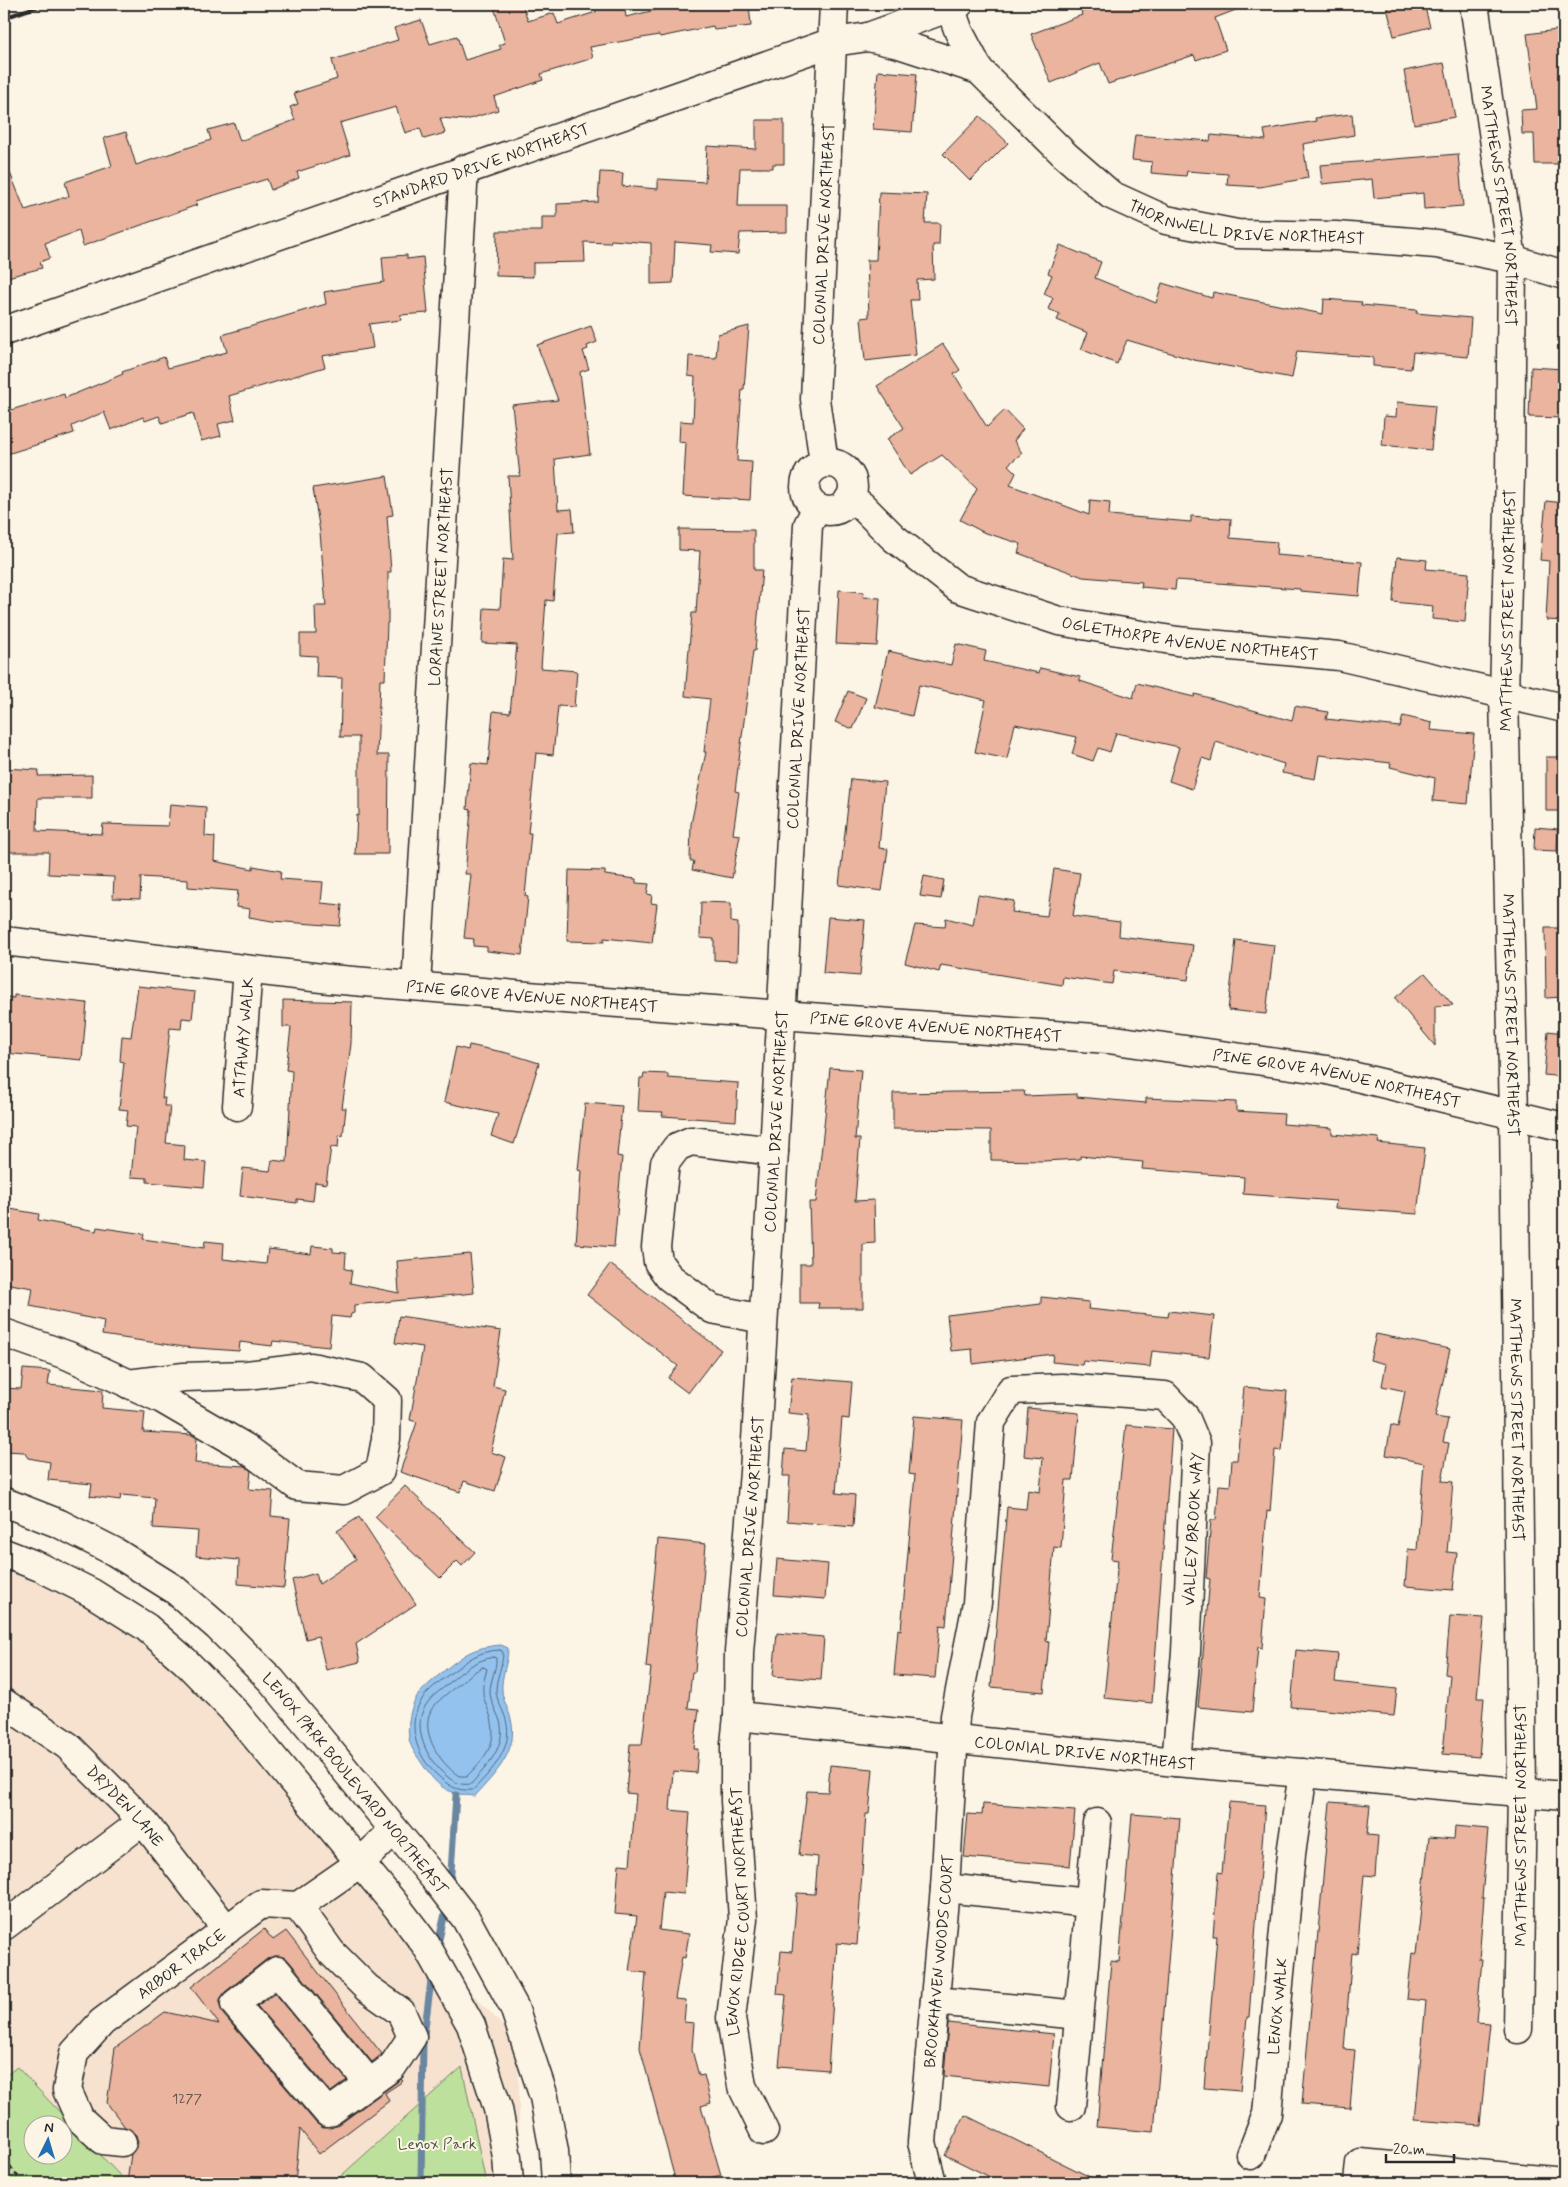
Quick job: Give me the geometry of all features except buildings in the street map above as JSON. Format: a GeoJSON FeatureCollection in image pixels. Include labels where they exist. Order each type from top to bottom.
{"type":"FeatureCollection","features":[{"type":"Feature","properties":{"kind":"street","name":"COLONIAL DRIVE NORTHEAST"},"geometry":{"type":"LineString","coordinates":[[824,463],[815,399],[834,4]]}},
{"type":"Feature","properties":{"kind":"street","name":"MATTHEWS STREET NORTHEAST"},"geometry":{"type":"LineString","coordinates":[[1474,4],[1512,259],[1510,473],[1504,695],[1514,1114],[1522,1792],[1518,2029]]}},
{"type":"Feature","properties":{"kind":"street","name":"STANDARD DRIVE NORTHEAST"},"geometry":{"type":"LineString","coordinates":[[4,331],[464,169],[833,42],[868,37],[954,5]]}},
{"type":"Feature","properties":{"kind":"street","name":"THORNWELL DRIVE NORTHEAST"},"geometry":{"type":"LineString","coordinates":[[954,5],[959,32],[979,70],[1065,154],[1111,195],[1166,220],[1237,234],[1336,236],[1437,244],[1512,259],[1564,275]]}},
{"type":"Feature","properties":{"kind":"street","name":"THORNWELL DRIVE NORTHEAST"},"geometry":{"type":"LineString","coordinates":[[868,37],[899,44],[979,70]]}},
{"type":"Feature","properties":{"kind":"street","name":"LORAINE STREET NORTHEAST"},"geometry":{"type":"LineString","coordinates":[[416,986],[464,169]]}},
{"type":"Feature","properties":{"kind":"street"},"geometry":{"type":"LineString","coordinates":[[824,463],[837,465],[849,474],[852,488],[849,499],[841,507],[834,510],[818,508],[807,496],[806,480],[810,473],[824,463]]}},
{"type":"Feature","properties":{"kind":"street","name":"OGLETHORPE AVENUE NORTHEAST"},"geometry":{"type":"LineString","coordinates":[[849,499],[861,505],[894,538],[958,588],[1059,621],[1177,642],[1340,656],[1564,708]]}},
{"type":"Feature","properties":{"kind":"street","name":"COLONIAL DRIVE NORTHEAST"},"geometry":{"type":"LineString","coordinates":[[818,508],[808,525],[774,1151],[754,1472],[739,1652],[738,1716],[1176,1762],[1564,1796]]}},
{"type":"Feature","properties":{"kind":"street","name":"PINE GROVE AVENUE NORTHEAST"},"geometry":{"type":"LineString","coordinates":[[4,941],[248,970],[564,1000],[781,1014],[1108,1039],[1327,1070],[1564,1127]]}},
{"type":"Feature","properties":{"kind":"street","name":"ATTAWAY WALK"},"geometry":{"type":"LineString","coordinates":[[238,1106],[248,970]]}},
{"type":"Feature","properties":{"kind":"street"},"geometry":{"type":"LineString","coordinates":[[764,1319],[712,1309],[669,1277],[658,1262],[656,1246],[665,1163],[677,1147],[691,1141],[774,1151]]}},
{"type":"Feature","properties":{"kind":"street"},"geometry":{"type":"LineString","coordinates":[[4,1333],[69,1356],[128,1384],[162,1399],[246,1448],[297,1486],[344,1490],[380,1472],[386,1439],[387,1400],[362,1378],[311,1367],[248,1375],[184,1377],[128,1384]]}},
{"type":"Feature","properties":{"kind":"street","name":"VALLEY BROOK WAY"},"geometry":{"type":"LineString","coordinates":[[954,1738],[955,1716],[963,1668],[977,1603],[991,1422],[1011,1390],[1062,1388],[1165,1396],[1185,1417],[1196,1444],[1186,1652],[1176,1762]]}},
{"type":"Feature","properties":{"kind":"street","name":"LENOX PARK BOULEVARD NORTHEAST"},"geometry":{"type":"LineString","coordinates":[[4,1502],[60,1524],[99,1544],[174,1589],[218,1627],[272,1681],[394,1830],[466,1919],[514,2007],[544,2097],[554,2151],[556,2183]]}},
{"type":"Feature","properties":{"kind":"street"},"geometry":{"type":"LineString","coordinates":[[4,1553],[40,1567],[92,1593],[146,1627],[185,1661],[236,1713],[426,1945],[471,2025],[498,2109],[507,2157],[509,2183]]}},
{"type":"Feature","properties":{"kind":"street","name":"DRYDEN LANE"},"geometry":{"type":"LineString","coordinates":[[4,1703],[68,1746],[143,1821],[227,1930]]}},
{"type":"Feature","properties":{"kind":"street","name":"LENOX RIDGE COURT NORTHEAST"},"geometry":{"type":"LineString","coordinates":[[738,1716],[735,1744],[735,1801],[743,1919],[731,2018],[742,2086],[764,2131]]}},
{"type":"Feature","properties":{"kind":"street","name":"BROOKHAVEN WOODS COURT"},"geometry":{"type":"LineString","coordinates":[[932,2183],[922,2142],[945,1888],[954,1738]]}},
{"type":"Feature","properties":{"kind":"street","name":"LENOX WALK"},"geometry":{"type":"LineString","coordinates":[[1251,2155],[1266,2114],[1291,1854],[1303,1773]]}},
{"type":"Feature","properties":{"kind":"street"},"geometry":{"type":"LineString","coordinates":[[4,1926],[143,1821]]}},
{"type":"Feature","properties":{"kind":"street"},"geometry":{"type":"LineString","coordinates":[[1071,2106],[1097,1824]]}},
{"type":"Feature","properties":{"kind":"street"},"geometry":{"type":"LineString","coordinates":[[369,2083],[277,1971],[236,2004],[328,2113],[392,2067],[412,2037],[401,2012],[366,1988],[331,1952],[298,1906],[360,1863],[394,1830]]}},
{"type":"Feature","properties":{"kind":"street"},"geometry":{"type":"LineString","coordinates":[[945,1888],[1089,1903]]}},
{"type":"Feature","properties":{"kind":"street","name":"ARBOR TRACE"},"geometry":{"type":"LineString","coordinates":[[122,2142],[103,2140],[80,2119],[67,2090],[74,2053],[102,2022],[261,1904],[298,1906]]}},
{"type":"Feature","properties":{"kind":"street"},"geometry":{"type":"LineString","coordinates":[[935,2001],[1079,2015]]}},
{"type":"Feature","properties":{"kind":"street"},"geometry":{"type":"LineString","coordinates":[[1358,2183],[1360,2163],[1564,2182]]}},
{"type":"Feature","properties":{"kind":"path"},"geometry":{"type":"LineString","coordinates":[[4,2159],[23,2183]]}},
{"type":"Feature","properties":{"kind":"shaded area"},"geometry":{"type":"Polygon","coordinates":[[[4,1551],[158,1643],[290,1756],[402,1918],[519,2043],[519,2183],[85,2183],[70,2164],[72,2164],[72,2114],[22,2114],[22,2132],[4,2147],[4,1551]]]}},
{"type":"Feature","properties":{"kind":"green space"},"geometry":{"type":"Polygon","coordinates":[[[17,2067],[62,2114],[22,2114],[22,2164],[72,2164],[72,2125],[127,2183],[4,2183],[4,2077],[17,2067]]]}},
{"type":"Feature","properties":{"kind":"green space","name":"Lenox Park"},"geometry":{"type":"Polygon","coordinates":[[[462,2067],[486,2183],[333,2183],[462,2067]]]}},
{"type":"Feature","properties":{"kind":"water"},"geometry":{"type":"Polygon","coordinates":[[[501,1645],[508,1648],[502,1693],[510,1716],[513,1731],[512,1741],[508,1752],[497,1770],[475,1796],[458,1794],[444,1788],[428,1773],[411,1745],[408,1729],[412,1707],[416,1698],[425,1688],[460,1658],[478,1649],[501,1645]]]}},
{"type":"Feature","properties":{"kind":"waterway"},"geometry":{"type":"LineString","coordinates":[[450,1887],[456,1795]]}},
{"type":"Feature","properties":{"kind":"waterway"},"geometry":{"type":"LineString","coordinates":[[437,1948],[447,1905]]}},
{"type":"Feature","properties":{"kind":"waterway"},"geometry":{"type":"LineString","coordinates":[[421,2183],[423,2043],[432,1973]]}},
{"type":"Feature","properties":{"kind":"railway"},"geometry":{"type":"LineString","coordinates":[[4,18],[44,4]]}}]}
